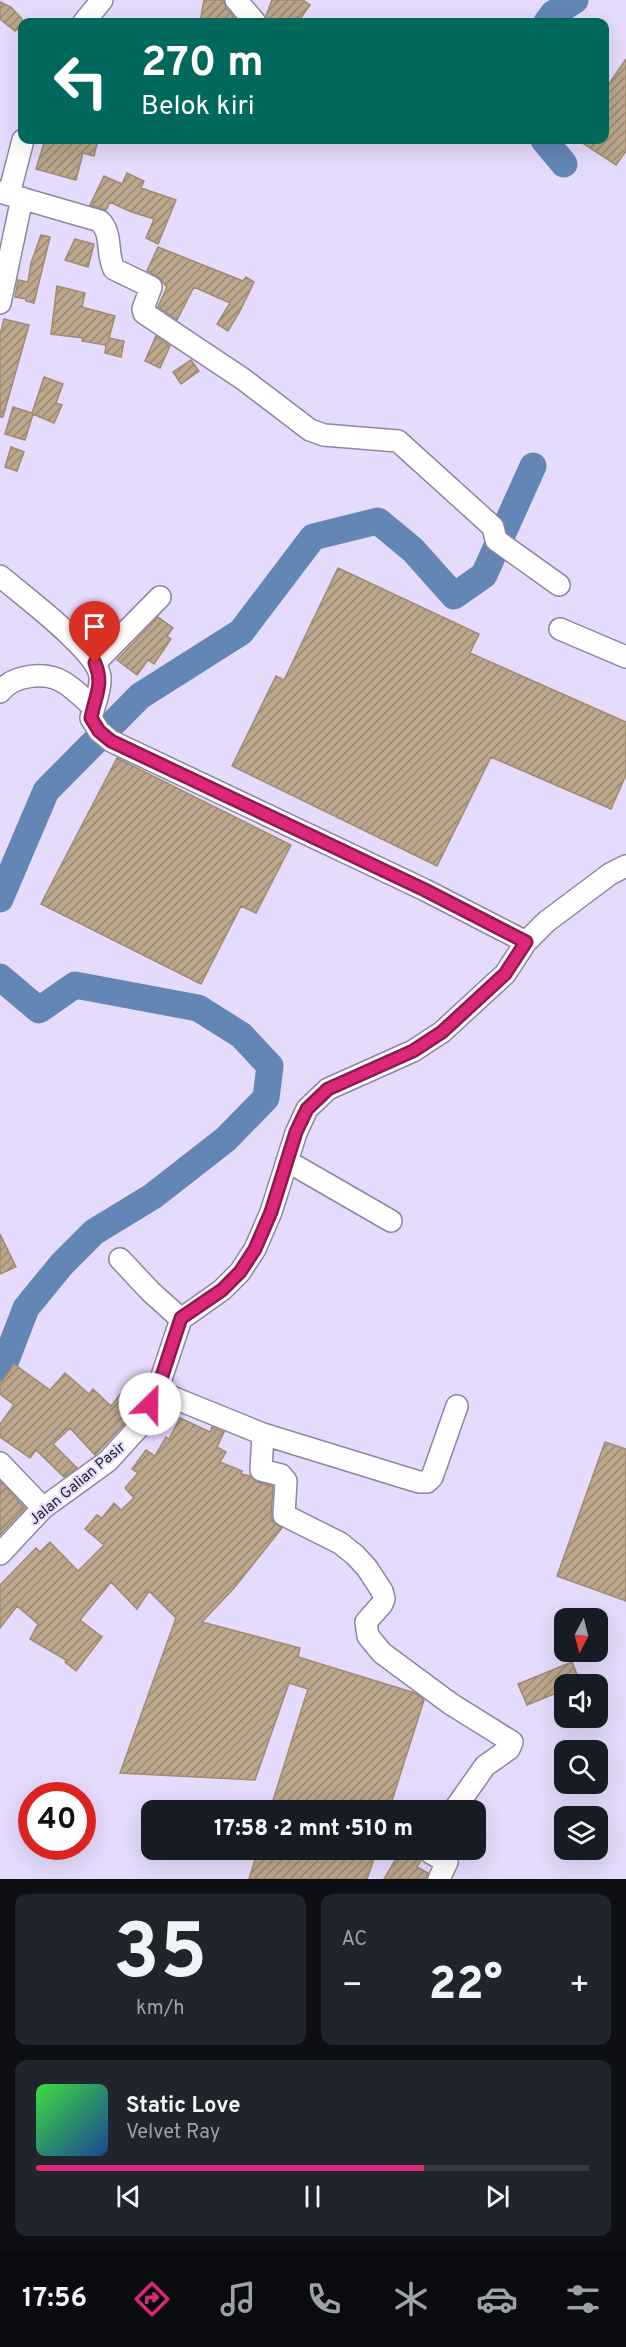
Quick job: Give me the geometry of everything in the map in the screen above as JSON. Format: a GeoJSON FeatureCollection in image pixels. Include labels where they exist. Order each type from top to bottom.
{"type":"FeatureCollection","features":[{"type":"Feature","properties":{"kind":"street"},"geometry":{"type":"LineString","coordinates":[[87,18],[102,0]]}},
{"type":"Feature","properties":{"kind":"street"},"geometry":{"type":"LineString","coordinates":[[236,0],[252,18]]}},
{"type":"Feature","properties":{"kind":"street"},"geometry":{"type":"LineString","coordinates":[[0,303],[10,194],[22,144]]}},
{"type":"Feature","properties":{"kind":"street"},"geometry":{"type":"LineString","coordinates":[[10,194],[100,221],[108,234],[114,269],[151,287],[143,309],[144,313],[243,379],[310,430],[324,435],[398,441],[493,527],[499,542],[559,585]]}},
{"type":"Feature","properties":{"kind":"street"},"geometry":{"type":"LineString","coordinates":[[0,576],[77,642],[95,663],[100,675],[100,686],[91,718],[105,736],[425,890],[526,942]]}},
{"type":"Feature","properties":{"kind":"street"},"geometry":{"type":"LineString","coordinates":[[95,663],[160,597]]}},
{"type":"Feature","properties":{"kind":"street"},"geometry":{"type":"LineString","coordinates":[[560,629],[626,657]]}},
{"type":"Feature","properties":{"kind":"street"},"geometry":{"type":"LineString","coordinates":[[0,692],[4,687],[19,679],[35,676],[63,681],[93,707]]}},
{"type":"Feature","properties":{"kind":"street"},"geometry":{"type":"LineString","coordinates":[[120,1259],[151,1292],[181,1318],[222,1290],[240,1272],[250,1257],[271,1212],[286,1161],[307,1109],[328,1089],[413,1051],[442,1032],[505,974],[526,942],[555,915],[610,874],[626,866]]}},
{"type":"Feature","properties":{"kind":"street"},"geometry":{"type":"LineString","coordinates":[[286,1161],[391,1221]]}},
{"type":"Feature","properties":{"kind":"street","name":"Jalan Galian Pasir"},"geometry":{"type":"LineString","coordinates":[[0,1554],[43,1508],[108,1461],[138,1428],[157,1391],[181,1318]]}},
{"type":"Feature","properties":{"kind":"street"},"geometry":{"type":"LineString","coordinates":[[157,1391],[263,1434],[419,1482],[427,1482],[432,1477],[457,1406]]}},
{"type":"Feature","properties":{"kind":"street"},"geometry":{"type":"LineString","coordinates":[[263,1434],[261,1470],[281,1475],[286,1481],[284,1515],[340,1543],[355,1555],[382,1591],[384,1595],[382,1604],[366,1622],[365,1629],[374,1644],[382,1653],[451,1704],[510,1739],[512,1746],[485,1766],[461,1800]]}},
{"type":"Feature","properties":{"kind":"street"},"geometry":{"type":"LineString","coordinates":[[1,1467],[43,1508]]}},
{"type":"Feature","properties":{"kind":"street"},"geometry":{"type":"LineString","coordinates":[[439,1879],[447,1862],[443,1860]]}},
{"type":"Feature","properties":{"kind":"building"},"geometry":{"type":"Polygon","coordinates":[[[204,0],[224,0],[226,8],[234,17],[234,18],[201,18],[204,0]]]}},
{"type":"Feature","properties":{"kind":"building"},"geometry":{"type":"Polygon","coordinates":[[[272,0],[303,0],[310,5],[301,18],[266,18],[272,0]]]}},
{"type":"Feature","properties":{"kind":"building"},"geometry":{"type":"Polygon","coordinates":[[[0,2],[11,7],[21,18],[18,18],[18,30],[15,31],[0,19],[0,2]]]}},
{"type":"Feature","properties":{"kind":"building"},"geometry":{"type":"Polygon","coordinates":[[[626,59],[626,151],[616,165],[584,144],[609,144],[609,84],[626,59]]]}},
{"type":"Feature","properties":{"kind":"building"},"geometry":{"type":"Polygon","coordinates":[[[44,144],[97,144],[94,156],[83,153],[76,180],[36,169],[44,144]]]}},
{"type":"Feature","properties":{"kind":"building"},"geometry":{"type":"Polygon","coordinates":[[[127,173],[144,181],[141,188],[176,200],[158,244],[146,238],[154,219],[110,202],[106,210],[90,205],[104,176],[122,184],[127,173]]]}},
{"type":"Feature","properties":{"kind":"building"},"geometry":{"type":"Polygon","coordinates":[[[41,235],[50,237],[34,303],[15,297],[18,280],[28,282],[31,263],[41,235]]]}},
{"type":"Feature","properties":{"kind":"building"},"geometry":{"type":"Polygon","coordinates":[[[75,239],[94,244],[88,267],[65,260],[75,239]]]}},
{"type":"Feature","properties":{"kind":"building"},"geometry":{"type":"Polygon","coordinates":[[[158,247],[243,281],[246,277],[254,282],[228,331],[217,324],[230,303],[194,287],[177,320],[158,307],[167,287],[157,276],[147,271],[158,247]]]}},
{"type":"Feature","properties":{"kind":"building"},"geometry":{"type":"Polygon","coordinates":[[[57,286],[85,293],[82,307],[115,316],[109,338],[124,341],[121,357],[105,353],[106,345],[82,341],[83,338],[51,334],[57,286]]]}},
{"type":"Feature","properties":{"kind":"building"},"geometry":{"type":"Polygon","coordinates":[[[4,319],[29,325],[3,417],[0,417],[0,335],[4,319]]]}},
{"type":"Feature","properties":{"kind":"building"},"geometry":{"type":"Polygon","coordinates":[[[156,336],[170,346],[160,368],[145,361],[156,336]]]}},
{"type":"Feature","properties":{"kind":"building"},"geometry":{"type":"Polygon","coordinates":[[[191,360],[199,371],[181,384],[173,372],[191,360]]]}},
{"type":"Feature","properties":{"kind":"building"},"geometry":{"type":"Polygon","coordinates":[[[44,377],[63,384],[56,403],[62,405],[54,423],[33,414],[25,440],[5,434],[13,407],[32,413],[44,377]]]}},
{"type":"Feature","properties":{"kind":"building"},"geometry":{"type":"Polygon","coordinates":[[[11,447],[24,452],[17,471],[5,467],[11,447]]]}},
{"type":"Feature","properties":{"kind":"building"},"geometry":{"type":"Polygon","coordinates":[[[338,568],[479,634],[470,653],[626,722],[626,775],[611,809],[491,757],[437,866],[232,766],[276,676],[284,680],[338,568]]]}},
{"type":"Feature","properties":{"kind":"building"},"geometry":{"type":"Polygon","coordinates":[[[158,617],[173,628],[167,636],[171,639],[154,664],[148,660],[137,675],[117,660],[158,617]]]}},
{"type":"Feature","properties":{"kind":"building"},"geometry":{"type":"Polygon","coordinates":[[[117,758],[291,845],[256,913],[241,906],[201,984],[41,904],[117,758]]]}},
{"type":"Feature","properties":{"kind":"building"},"geometry":{"type":"Polygon","coordinates":[[[0,1234],[16,1267],[0,1274],[0,1234]]]}},
{"type":"Feature","properties":{"kind":"building"},"geometry":{"type":"Polygon","coordinates":[[[14,1364],[50,1390],[65,1373],[89,1394],[93,1389],[111,1406],[122,1392],[137,1403],[127,1421],[95,1455],[70,1428],[53,1444],[77,1468],[64,1477],[36,1450],[30,1458],[0,1437],[0,1424],[14,1405],[0,1394],[0,1384],[14,1364]]]}},
{"type":"Feature","properties":{"kind":"building"},"geometry":{"type":"Polygon","coordinates":[[[180,1418],[210,1432],[212,1427],[224,1432],[217,1447],[226,1452],[220,1462],[242,1471],[241,1474],[250,1476],[257,1482],[273,1486],[271,1515],[273,1522],[282,1528],[234,1588],[202,1622],[300,1648],[298,1657],[415,1693],[424,1700],[392,1800],[273,1800],[308,1689],[289,1683],[255,1780],[120,1773],[176,1618],[149,1591],[137,1609],[111,1582],[80,1620],[102,1637],[76,1671],[65,1662],[66,1660],[30,1639],[38,1624],[17,1606],[0,1628],[0,1585],[36,1548],[40,1552],[50,1542],[78,1571],[104,1545],[85,1529],[97,1515],[102,1518],[114,1503],[121,1510],[134,1498],[125,1488],[138,1473],[132,1469],[146,1450],[155,1456],[166,1437],[169,1439],[180,1418]]]}},
{"type":"Feature","properties":{"kind":"building"},"geometry":{"type":"Polygon","coordinates":[[[605,1442],[626,1449],[626,1601],[557,1576],[605,1442]]]}},
{"type":"Feature","properties":{"kind":"building"},"geometry":{"type":"Polygon","coordinates":[[[0,1481],[25,1508],[0,1535],[0,1481]]]}},
{"type":"Feature","properties":{"kind":"building"},"geometry":{"type":"Polygon","coordinates":[[[572,1662],[577,1674],[554,1674],[554,1694],[527,1705],[518,1684],[572,1662]]]}},
{"type":"Feature","properties":{"kind":"building"},"geometry":{"type":"Polygon","coordinates":[[[255,1860],[374,1860],[367,1879],[249,1879],[255,1860]]]}},
{"type":"Feature","properties":{"kind":"building"},"geometry":{"type":"Polygon","coordinates":[[[395,1860],[421,1860],[417,1867],[428,1873],[426,1879],[384,1879],[395,1860]]]}},
{"type":"Feature","properties":{"kind":"waterway"},"geometry":{"type":"LineString","coordinates":[[550,18],[575,0]]}},
{"type":"Feature","properties":{"kind":"waterway"},"geometry":{"type":"LineString","coordinates":[[547,144],[564,164]]}},
{"type":"Feature","properties":{"kind":"waterway"},"geometry":{"type":"LineString","coordinates":[[0,899],[46,791],[140,696],[241,632],[313,537],[378,521],[413,550],[454,596],[484,575],[533,466]]}},
{"type":"Feature","properties":{"kind":"waterway"},"geometry":{"type":"LineString","coordinates":[[0,977],[39,1010],[75,985],[198,1008],[241,1035],[270,1066],[266,1098],[226,1139],[153,1196],[94,1232],[62,1264],[26,1308],[3,1368],[0,1368]]}},
{"type":"Feature","properties":{"kind":"route"},"geometry":{"type":"LineString","coordinates":[[95,663],[100,675],[100,686],[91,718],[99,731],[111,741],[425,890],[526,942],[505,974],[442,1032],[413,1051],[328,1089],[307,1109],[296,1132],[271,1212],[255,1249],[240,1272],[222,1290],[181,1318],[157,1391],[150,1404]]}}]}
